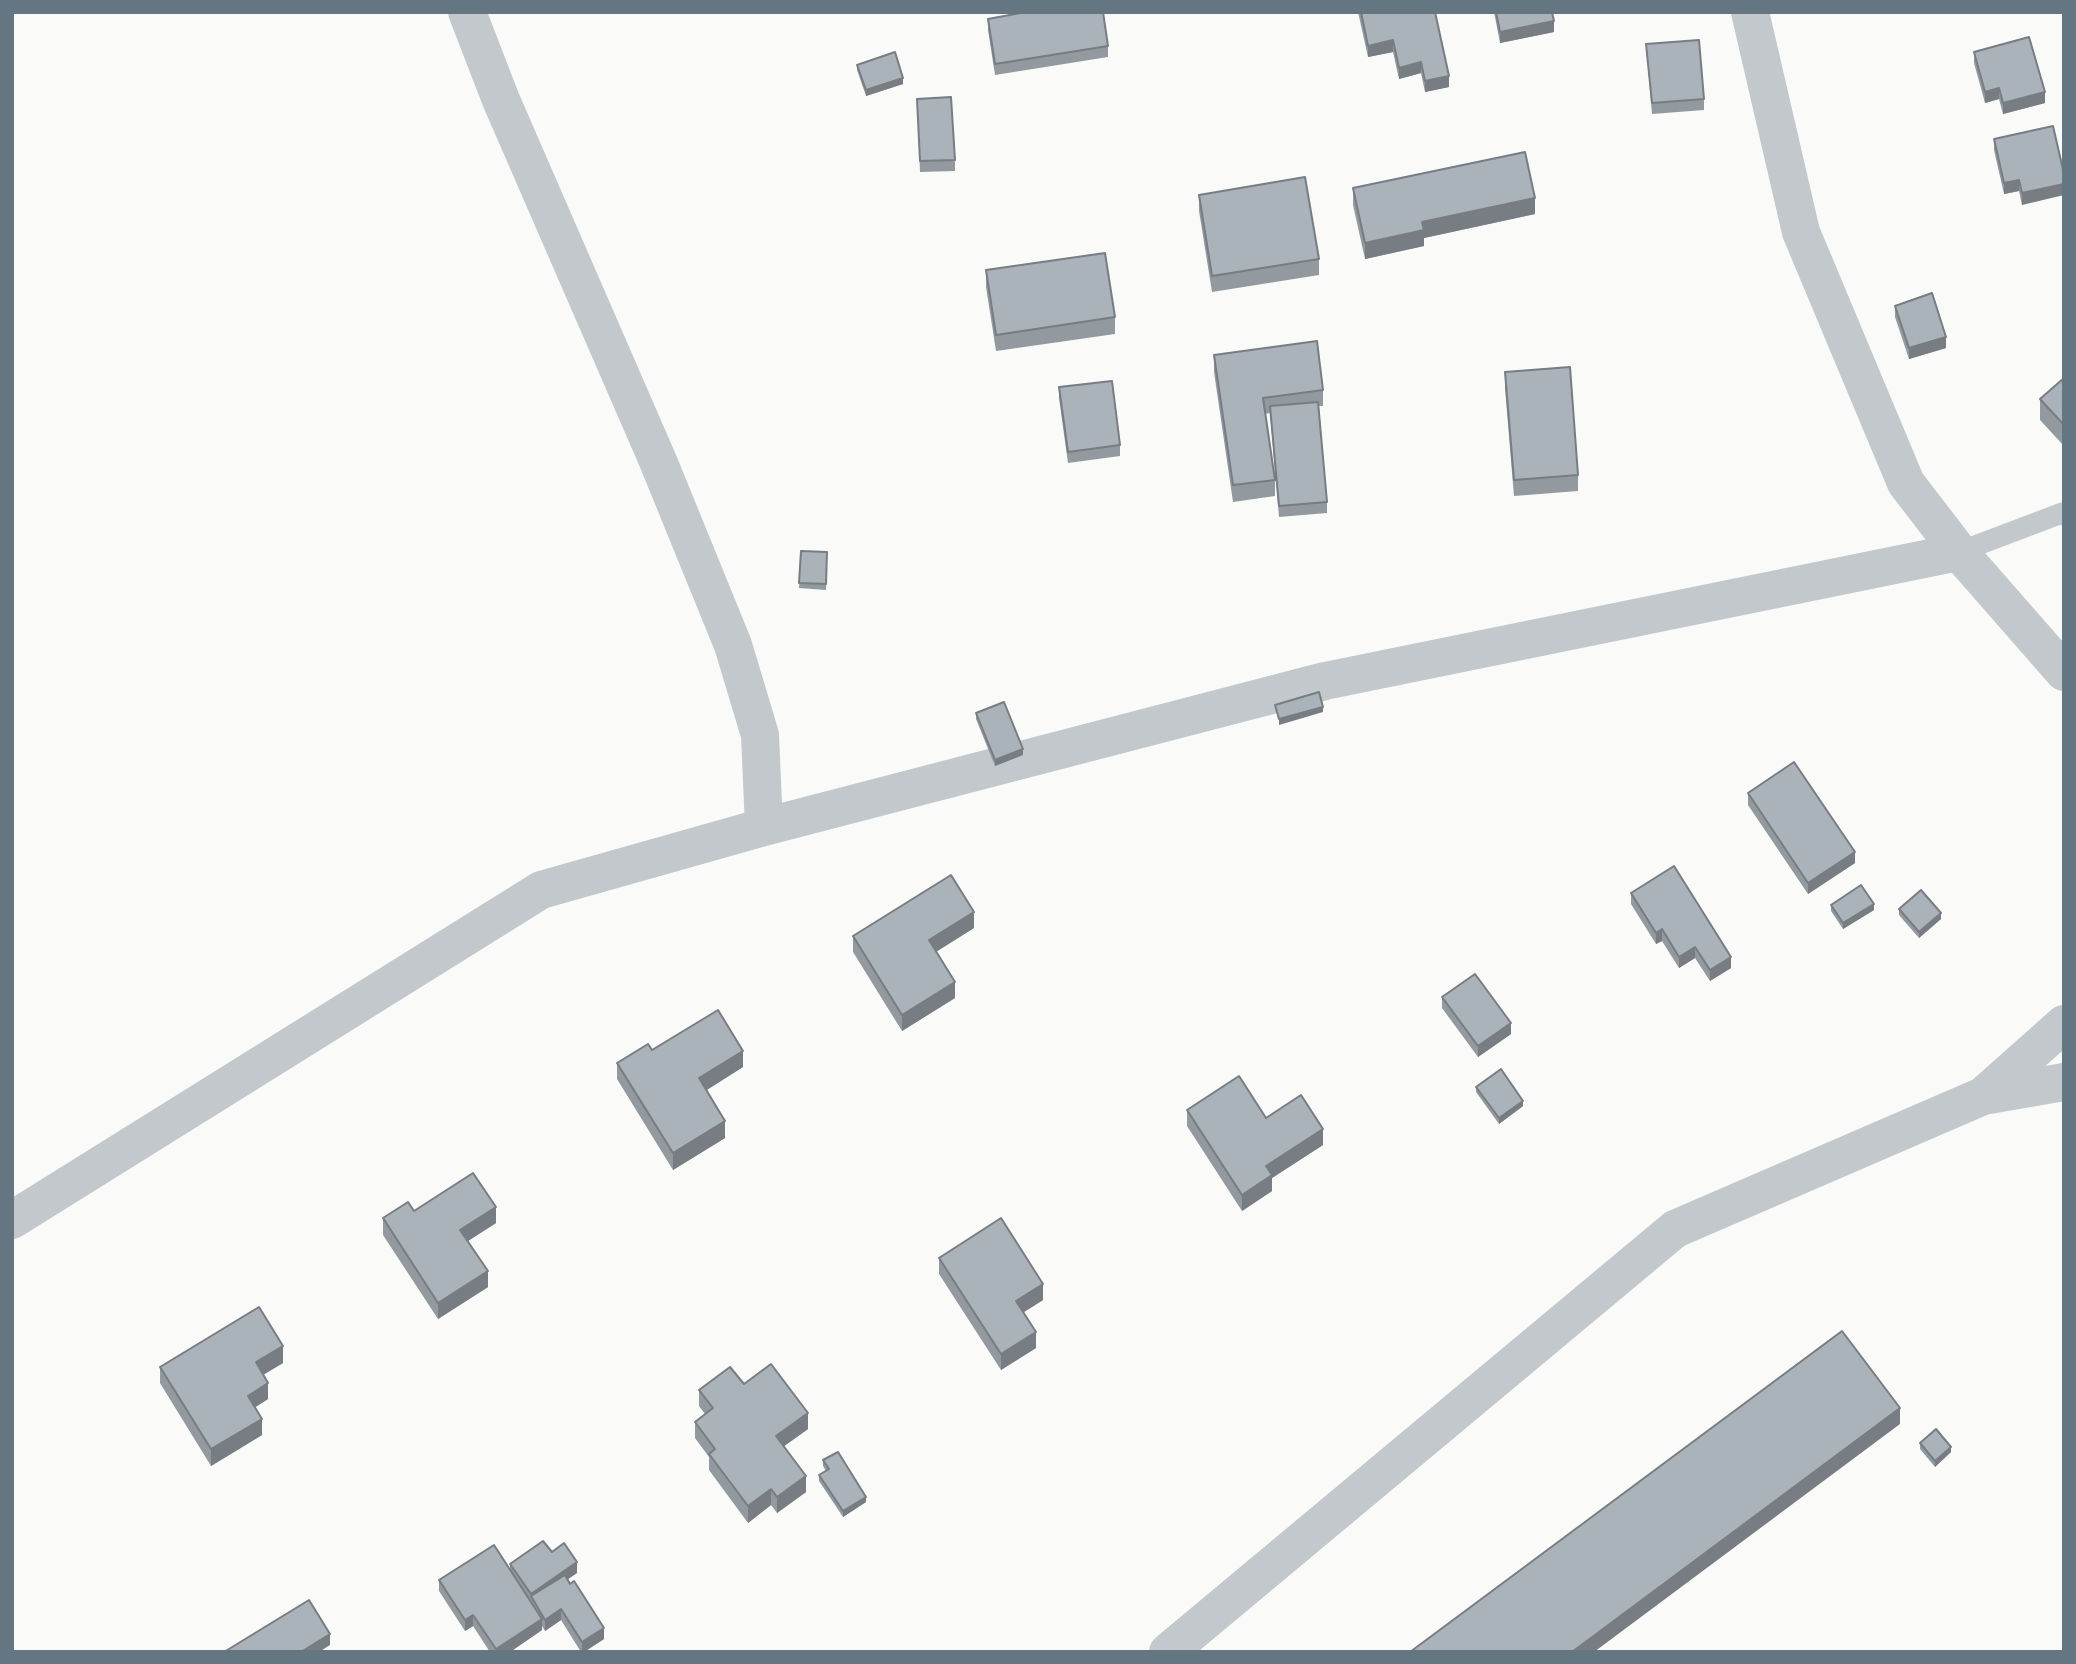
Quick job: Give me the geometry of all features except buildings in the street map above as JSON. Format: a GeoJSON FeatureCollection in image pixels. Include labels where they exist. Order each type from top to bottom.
{"type":"FeatureCollection","features":[{"type":"Feature","properties":{"kind":"street"},"geometry":{"type":"LineString","coordinates":[[467,12],[501,100],[658,461],[733,645],[760,735],[764,827]]}},
{"type":"Feature","properties":{"kind":"street"},"geometry":{"type":"LineString","coordinates":[[1751,12],[1801,232],[1906,483],[1959,552],[2064,672]]}},
{"type":"Feature","properties":{"kind":"street"},"geometry":{"type":"LineString","coordinates":[[12,1220],[541,890],[764,827],[1325,681],[1959,552]]}},
{"type":"Feature","properties":{"kind":"street"},"geometry":{"type":"LineString","coordinates":[[1983,1096],[2064,1024]]}},
{"type":"Feature","properties":{"kind":"street"},"geometry":{"type":"LineString","coordinates":[[1168,1652],[1675,1229],[1983,1096],[2064,1082]]}},
{"type":"Feature","properties":{"kind":"lane"},"geometry":{"type":"LineString","coordinates":[[1959,552],[2062,513],[2064,515]]}}]}
